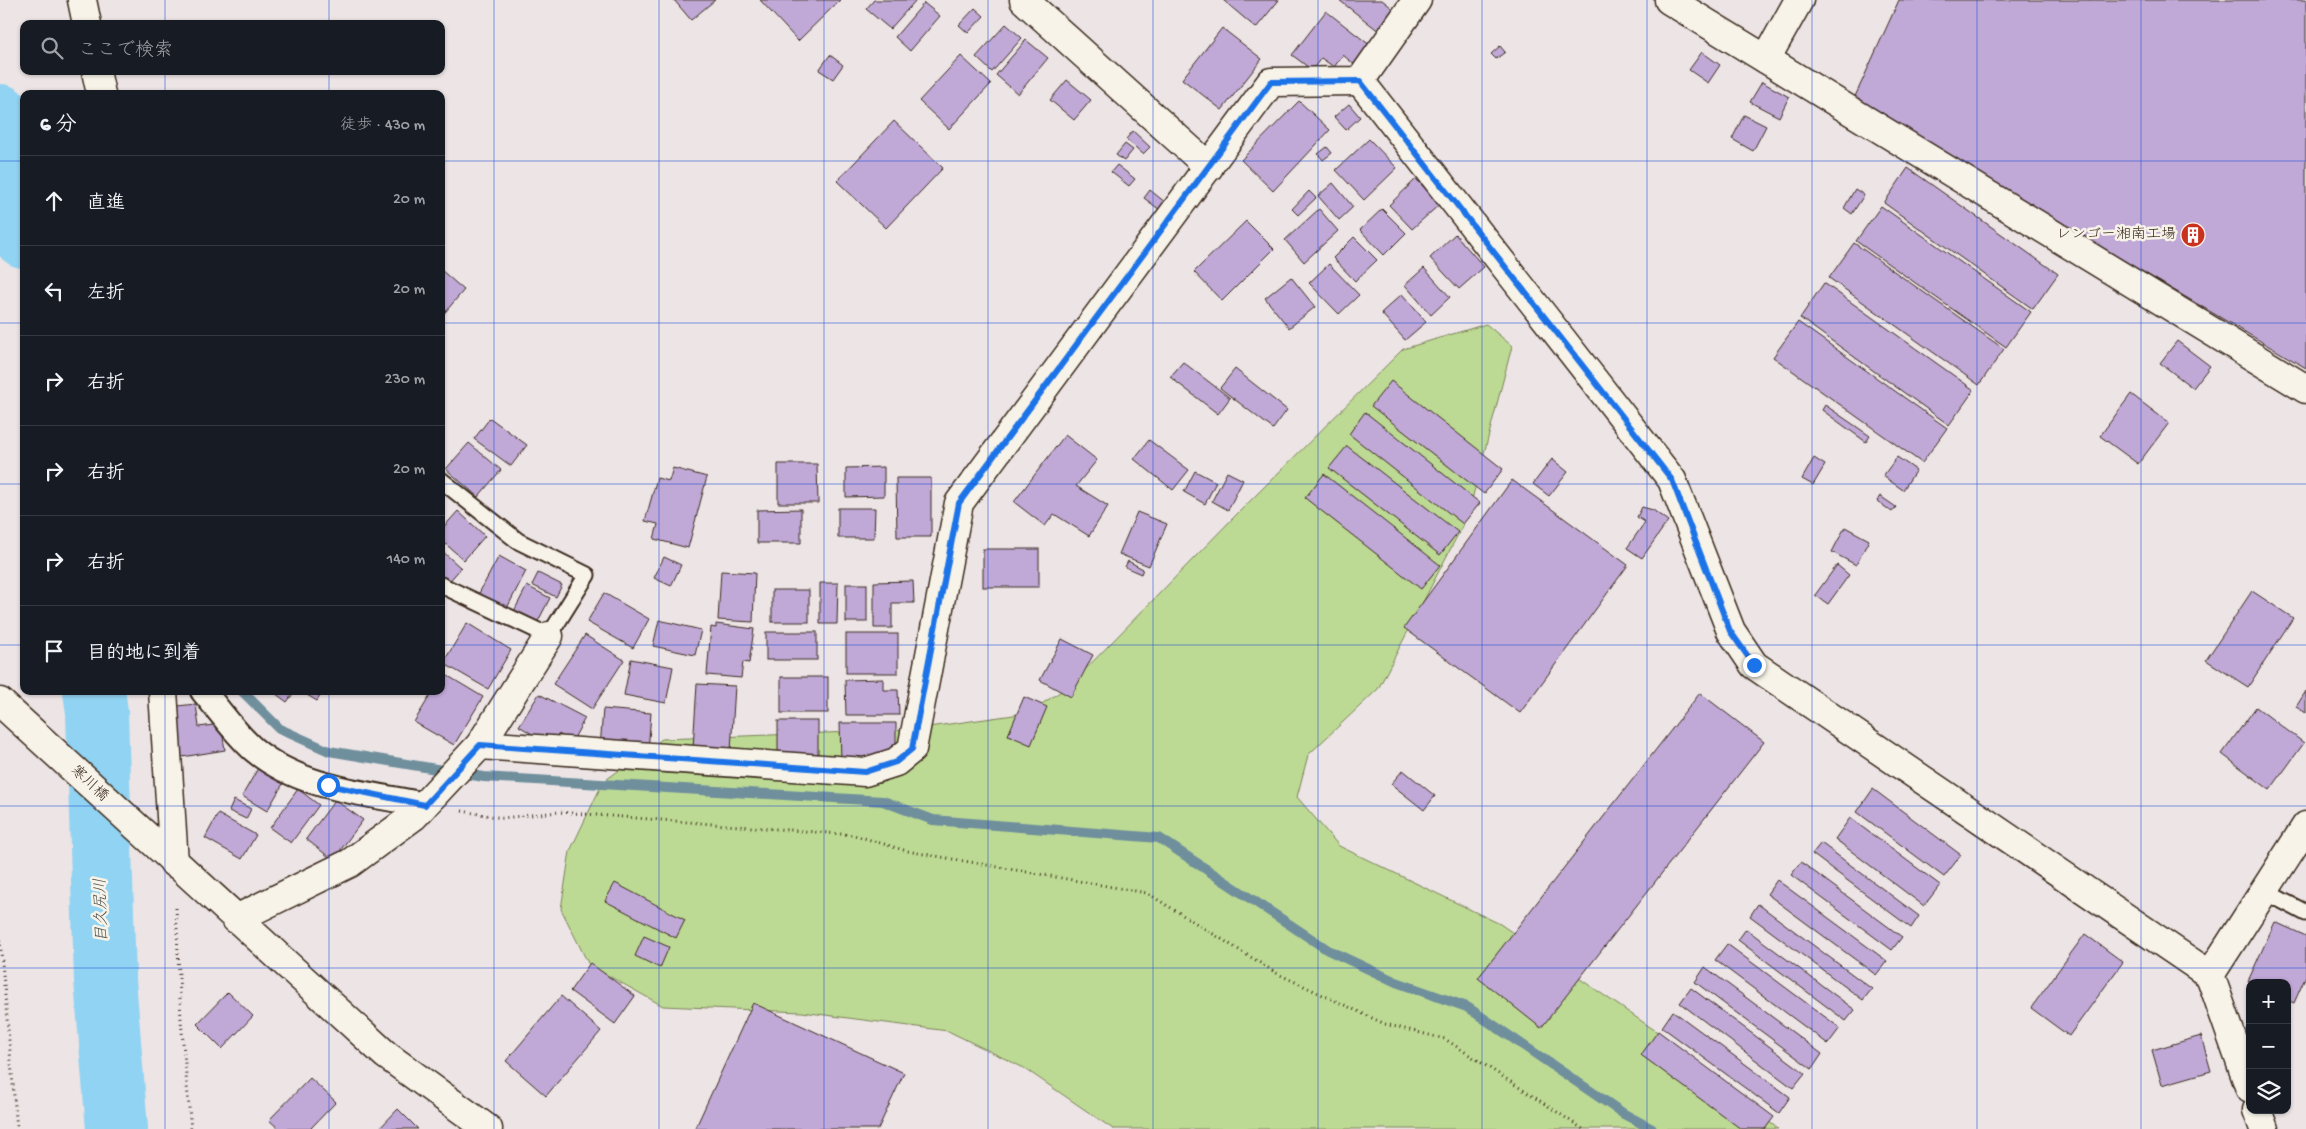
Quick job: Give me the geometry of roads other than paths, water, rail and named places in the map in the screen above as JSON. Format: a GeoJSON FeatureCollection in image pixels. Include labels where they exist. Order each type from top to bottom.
{"type":"FeatureCollection","features":[{"type":"Feature","properties":{"kind":"street"},"geometry":{"type":"LineString","coordinates":[[82,0],[86,20]]}},
{"type":"Feature","properties":{"kind":"street"},"geometry":{"type":"LineString","coordinates":[[1024,0],[1209,167]]}},
{"type":"Feature","properties":{"kind":"street"},"geometry":{"type":"LineString","coordinates":[[1360,81],[1418,0]]}},
{"type":"Feature","properties":{"kind":"street"},"geometry":{"type":"LineString","coordinates":[[1669,0],[2306,389]]}},
{"type":"Feature","properties":{"kind":"street"},"geometry":{"type":"LineString","coordinates":[[1766,59],[1799,0]]}},
{"type":"Feature","properties":{"kind":"street"},"geometry":{"type":"LineString","coordinates":[[97,75],[100,90]]}},
{"type":"Feature","properties":{"kind":"street"},"geometry":{"type":"LineString","coordinates":[[480,745],[865,772],[896,762],[912,749],[959,503],[1271,82],[1360,81]]}},
{"type":"Feature","properties":{"kind":"street"},"geometry":{"type":"LineString","coordinates":[[1360,81],[1672,480],[1730,631],[1754,665],[2210,975],[2246,1078]]}},
{"type":"Feature","properties":{"kind":"street"},"geometry":{"type":"LineString","coordinates":[[236,919],[350,863],[414,816],[480,745],[549,636]]}},
{"type":"Feature","properties":{"kind":"street"},"geometry":{"type":"LineString","coordinates":[[163,695],[168,858]]}},
{"type":"Feature","properties":{"kind":"street"},"geometry":{"type":"LineString","coordinates":[[206,695],[252,748],[298,777],[425,805]]}},
{"type":"Feature","properties":{"kind":"street","name":"寒川橋"},"geometry":{"type":"LineString","coordinates":[[7,709],[386,1056],[488,1129]]}},
{"type":"Feature","properties":{"kind":"street"},"geometry":{"type":"LineString","coordinates":[[2210,975],[2306,826]]}},
{"type":"Feature","properties":{"kind":"street"},"geometry":{"type":"LineString","coordinates":[[2258,1114],[2264,1129]]}},
{"type":"Feature","properties":{"kind":"lane"},"geometry":{"type":"LineString","coordinates":[[445,483],[518,541],[587,574],[549,636],[445,586]]}},
{"type":"Feature","properties":{"kind":"lane"},"geometry":{"type":"LineString","coordinates":[[2264,891],[2306,914]]}},
{"type":"Feature","properties":{"kind":"waterway","name":"目久尻川"},"geometry":{"type":"LineString","coordinates":[[0,115],[20,217]]}},
{"type":"Feature","properties":{"kind":"waterway","name":"目久尻川"},"geometry":{"type":"LineString","coordinates":[[95,695],[97,712],[105,980],[117,1129]]}},
{"type":"Feature","properties":{"kind":"waterway"},"geometry":{"type":"LineString","coordinates":[[246,695],[280,729],[329,751],[484,777],[883,801],[933,820],[1159,838],[1328,950],[1396,982],[1467,1007],[1624,1114],[1652,1129]]}},
{"type":"Feature","properties":{"kind":"place","name":"レンゴー湘南工場"},"geometry":{"type":"Point","coordinates":[2193,235]}}]}
